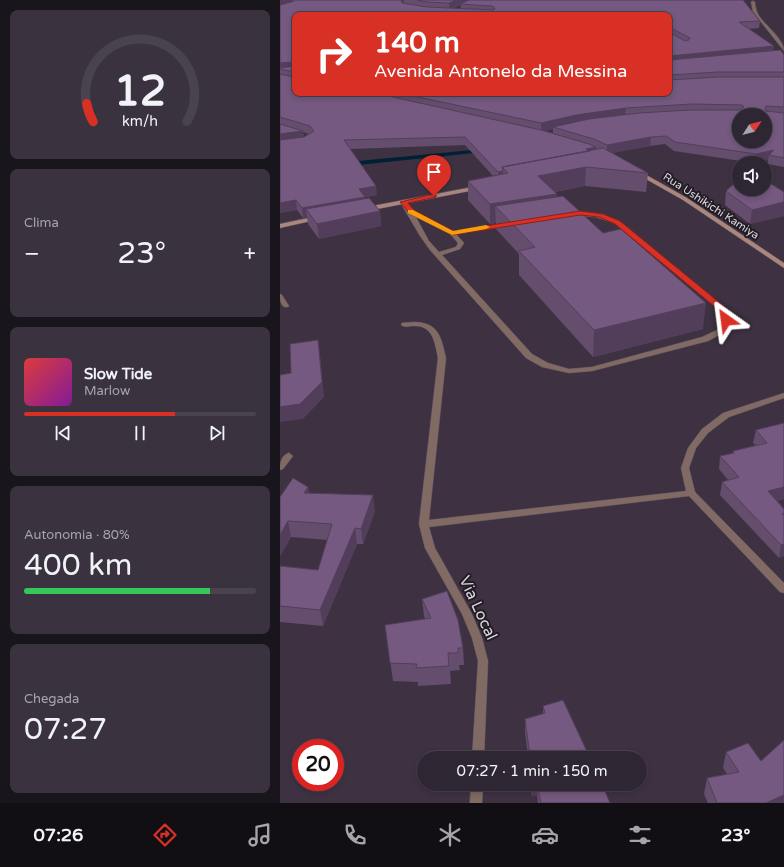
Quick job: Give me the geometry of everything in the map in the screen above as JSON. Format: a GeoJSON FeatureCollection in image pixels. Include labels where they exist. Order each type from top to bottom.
{"type":"FeatureCollection","features":[{"type":"Feature","properties":{"kind":"main road","name":"Rua Ushikichi Kamiya"},"geometry":{"type":"LineString","coordinates":[[634,171],[685,199],[784,266]]}},
{"type":"Feature","properties":{"kind":"main road"},"geometry":{"type":"LineString","coordinates":[[358,211],[488,186]]}},
{"type":"Feature","properties":{"kind":"main road"},"geometry":{"type":"LineString","coordinates":[[280,226],[328,216]]}},
{"type":"Feature","properties":{"kind":"street"},"geometry":{"type":"LineString","coordinates":[[753,2],[755,12],[782,44],[782,53]]}},
{"type":"Feature","properties":{"kind":"street"},"geometry":{"type":"LineString","coordinates":[[403,202],[411,212],[423,239],[529,356],[545,365],[569,371],[592,369],[705,339],[720,331],[726,320],[723,310],[617,222],[600,215],[580,213],[568,214]]}},
{"type":"Feature","properties":{"kind":"street"},"geometry":{"type":"LineString","coordinates":[[411,212],[452,233],[461,243],[458,248],[438,254]]}},
{"type":"Feature","properties":{"kind":"street"},"geometry":{"type":"LineString","coordinates":[[452,233],[514,223]]}},
{"type":"Feature","properties":{"kind":"street"},"geometry":{"type":"LineString","coordinates":[[280,296],[286,306]]}},
{"type":"Feature","properties":{"kind":"street"},"geometry":{"type":"LineString","coordinates":[[405,325],[415,323],[423,324],[431,328],[438,337],[442,358],[424,524],[691,494]]}},
{"type":"Feature","properties":{"kind":"street"},"geometry":{"type":"LineString","coordinates":[[784,395],[726,415],[705,430],[692,448],[685,468],[691,494],[784,589]]}},
{"type":"Feature","properties":{"kind":"street"},"geometry":{"type":"LineString","coordinates":[[280,467],[289,456]]}},
{"type":"Feature","properties":{"kind":"street","name":"Via Local"},"geometry":{"type":"LineString","coordinates":[[424,524],[430,548],[467,614],[477,638],[483,661],[478,751]]}},
{"type":"Feature","properties":{"kind":"street"},"geometry":{"type":"LineString","coordinates":[[476,803],[477,791]]}},
{"type":"Feature","properties":{"kind":"building"},"geometry":{"type":"Polygon","coordinates":[[[402,0],[402,3],[427,7],[494,10],[495,8],[492,6],[460,4],[469,0],[743,0],[760,21],[739,22],[774,46],[672,56],[672,34],[685,41],[689,40],[690,38],[672,29],[672,12],[292,12],[292,62],[280,63],[280,5],[294,1],[402,0]]]}},
{"type":"Feature","properties":{"kind":"building"},"geometry":{"type":"Polygon","coordinates":[[[417,0],[456,0],[449,3],[417,0]]]}},
{"type":"Feature","properties":{"kind":"building"},"geometry":{"type":"Polygon","coordinates":[[[780,50],[784,55],[784,72],[717,72],[672,75],[672,60],[780,50]]]}},
{"type":"Feature","properties":{"kind":"building"},"geometry":{"type":"Polygon","coordinates":[[[292,66],[292,72],[280,69],[292,66]]]}},
{"type":"Feature","properties":{"kind":"building"},"geometry":{"type":"Polygon","coordinates":[[[280,74],[292,77],[292,96],[388,96],[541,130],[596,147],[586,149],[590,151],[502,167],[503,171],[498,172],[465,137],[344,140],[376,186],[359,189],[365,197],[302,208],[296,200],[280,203],[280,140],[304,137],[314,131],[310,126],[280,117],[280,74]]]}},
{"type":"Feature","properties":{"kind":"building"},"geometry":{"type":"Polygon","coordinates":[[[717,77],[784,77],[784,107],[766,106],[766,108],[743,108],[744,107],[742,105],[692,104],[626,108],[576,115],[541,123],[413,96],[672,96],[672,80],[717,77]]]}},
{"type":"Feature","properties":{"kind":"building"},"geometry":{"type":"Polygon","coordinates":[[[690,110],[732,110],[732,148],[772,148],[772,112],[784,113],[784,158],[769,155],[774,150],[756,154],[675,142],[666,136],[651,137],[607,145],[594,139],[553,127],[589,119],[639,113],[690,110]]]}},
{"type":"Feature","properties":{"kind":"building"},"geometry":{"type":"Polygon","coordinates":[[[280,124],[303,131],[280,134],[280,124]]]}},
{"type":"Feature","properties":{"kind":"building"},"geometry":{"type":"Polygon","coordinates":[[[603,148],[648,173],[586,167],[538,176],[557,194],[490,204],[468,181],[508,173],[502,167],[603,148]]]}},
{"type":"Feature","properties":{"kind":"building"},"geometry":{"type":"Polygon","coordinates":[[[772,184],[784,192],[784,202],[752,210],[733,196],[772,196],[772,184]]]}},
{"type":"Feature","properties":{"kind":"building"},"geometry":{"type":"Polygon","coordinates":[[[732,185],[732,195],[726,191],[732,185]]]}},
{"type":"Feature","properties":{"kind":"building"},"geometry":{"type":"Polygon","coordinates":[[[563,196],[603,233],[621,229],[706,303],[594,330],[519,251],[535,247],[495,206],[563,196]]]}},
{"type":"Feature","properties":{"kind":"building"},"geometry":{"type":"Polygon","coordinates":[[[369,198],[380,211],[317,224],[306,209],[369,198]]]}},
{"type":"Feature","properties":{"kind":"building"},"geometry":{"type":"Polygon","coordinates":[[[318,340],[322,382],[300,404],[280,407],[280,375],[291,373],[290,344],[318,340]]]}},
{"type":"Feature","properties":{"kind":"building"},"geometry":{"type":"Polygon","coordinates":[[[784,423],[784,487],[768,491],[784,509],[784,513],[782,514],[784,516],[784,544],[781,545],[722,482],[739,477],[720,456],[734,453],[733,451],[767,443],[756,430],[784,423]]]}},
{"type":"Feature","properties":{"kind":"building"},"geometry":{"type":"Polygon","coordinates":[[[293,478],[308,487],[304,493],[373,495],[361,529],[355,528],[320,610],[280,606],[280,566],[318,570],[332,524],[288,521],[280,535],[280,497],[293,478]]]}},
{"type":"Feature","properties":{"kind":"building"},"geometry":{"type":"Polygon","coordinates":[[[447,591],[458,620],[463,648],[458,648],[458,653],[448,653],[449,666],[416,668],[417,664],[390,663],[385,625],[431,618],[422,599],[447,591]]]}},
{"type":"Feature","properties":{"kind":"building"},"geometry":{"type":"Polygon","coordinates":[[[563,700],[587,751],[529,751],[525,719],[545,713],[543,706],[563,700]]]}},
{"type":"Feature","properties":{"kind":"building"},"geometry":{"type":"Polygon","coordinates":[[[784,740],[784,795],[766,803],[717,803],[707,778],[739,772],[726,752],[748,743],[761,761],[784,740]]]}},
{"type":"Feature","properties":{"kind":"building"},"geometry":{"type":"Polygon","coordinates":[[[538,791],[605,791],[610,803],[541,803],[538,791]]]}},
{"type":"Feature","properties":{"kind":"waterway"},"geometry":{"type":"LineString","coordinates":[[348,164],[482,151]]}},
{"type":"Feature","properties":{"kind":"slow traffic"},"geometry":{"type":"LineString","coordinates":[[411,211],[452,233],[486,227]]}},
{"type":"Feature","properties":{"kind":"route"},"geometry":{"type":"LineString","coordinates":[[434,196],[403,202],[411,212],[452,233],[580,213],[600,215],[617,222],[723,310],[726,320]]}}]}
